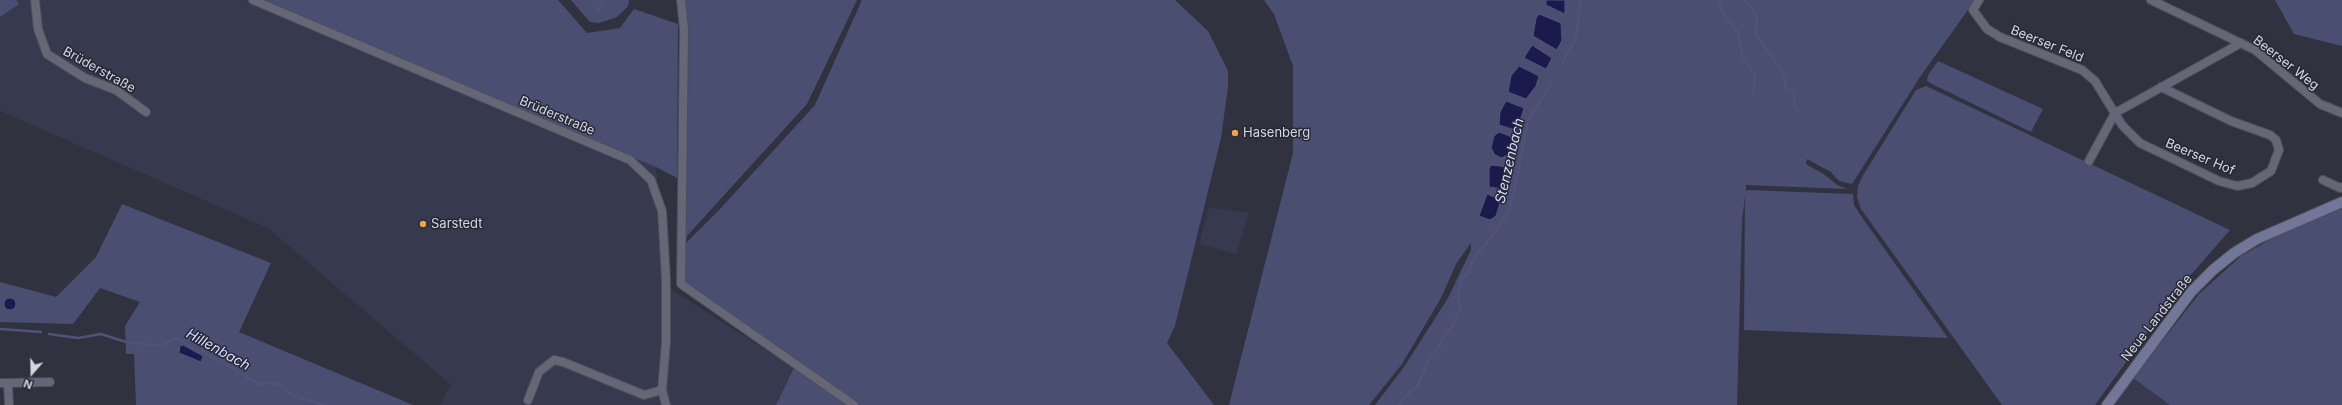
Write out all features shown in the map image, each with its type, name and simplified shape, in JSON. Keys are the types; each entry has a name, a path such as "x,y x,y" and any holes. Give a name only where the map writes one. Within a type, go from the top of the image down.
{"main road":[{"name":"Neue Landstraße","path":"2107,405 2191,292 2213,270 2234,253 2257,239 2342,202"}],"street":[{"name":"Brüderstraße","path":"35,0 38,29 47,54 85,78 116,90 146,112"},
{"name":"Brüderstraße","path":"254,0 630,160 651,180 662,211 666,279 666,342 662,390 666,405"},
{"name":"Beerser Feld","path":"1979,0 1973,10 1987,29 2000,37 2082,70 2095,81 2115,113"},
{"name":"Beerser Weg","path":"2151,0 2256,50 2320,104 2342,113"},
{"path":"682,4 681,284 854,405"},
{"path":"2088,160 2115,113 2241,43"},
{"name":"Beerser Hof","path":"2115,113 2122,125 2140,143 2219,181 2237,186 2252,183 2271,171 2279,150 2276,140 2270,135 2230,122 2161,87"},
{"path":"2323,180 2342,187"},
{"path":"528,400 539,372 554,360 564,362 644,395 662,390"},
{"path":"9,405 4,383 50,382"}],"shaded area":[{"path":"0,0 16,0 19,4 0,17"},
{"path":"2,0 245,0 656,167 666,286 794,368 776,405 440,405 451,385 268,228 0,111 0,9"},
{"path":"251,0 558,0 587,33 620,28 634,9 678,24 677,178 656,167"},
{"path":"571,0 629,0 628,6 617,17 599,23 590,22"},
{"path":"685,0 857,0 807,104 686,237"},
{"path":"862,0 1175,0 1208,31 1228,71 1228,87 1221,138 1175,326 1167,343 1214,405 776,405 794,368 829,390 681,284 682,247 720,209 815,105"},
{"path":"1264,0 1546,0 1546,5 1565,14 1565,0 1975,0 1920,77 1852,184 1839,181 1831,172 1807,159 1806,164 1825,175 1837,185 1848,189 1746,185 1746,190 1853,194 1854,205 1861,216 1948,338 1744,330 1745,196 1742,221 1737,405 1375,405 1404,367 1448,298 1471,250 1471,243 1456,264 1441,298 1402,364 1369,405 1229,405 1293,153 1293,66 1274,14"},
{"path":"1546,0 1565,0 1565,14 1546,5"},
{"path":"2275,0 2342,0 2342,46 2294,34"},
{"path":"1539,14 1561,23 1562,40 1557,50 1533,36 1536,18"},
{"path":"1532,45 1552,58 1546,69 1524,58"},
{"path":"1938,61 2043,109 2031,132 1927,81 1928,75"},
{"path":"1519,66 1539,76 1536,86 1526,99 1508,92 1511,76"},
{"path":"1926,86 2230,230 2182,285 2095,405 2002,405 1861,209 1857,197 1858,186 1862,177 1916,90"},
{"path":"1506,101 1524,108 1518,127 1512,129 1499,125 1500,112"},
{"path":"1499,132 1512,137 1515,141 1510,153 1502,158 1495,155 1491,148 1494,136"},
{"path":"1492,165 1507,167 1506,187 1502,189 1489,187 1489,168"},
{"path":"1487,194 1497,198 1500,203 1496,216 1490,220 1479,216"},
{"path":"122,204 271,263 239,332 413,405 136,405 134,354 126,354 125,326 140,302 100,288 73,324 0,322 0,282 56,297 96,257"},
{"path":"1209,207 1249,213 1236,254 1199,244"},
{"path":"2342,208 2342,405 2170,405 2133,378 2199,294 2241,256 2287,230"},
{"path":"8,298 12,298 16,304 12,310 8,310 4,306 4,302"},
{"path":"183,345 203,356 201,362 179,353 180,346"},
{"path":"2133,378 2170,405 2114,405"}],"waterway":[{"path":"597,12 603,0"},
{"name":"Stenzenbach","path":"1562,63 1576,38 1581,0"},
{"path":"1719,0 1720,8 1739,34 1742,55 1755,75 1753,93"},
{"path":"1744,0 1757,16 1756,34 1783,73 1786,89 1795,92 1794,103 1799,112"},
{"name":"Stenzenbach","path":"1399,405 1405,396 1417,387 1431,355 1440,346 1443,337 1453,325 1460,308 1458,296 1462,278 1469,272 1475,256 1491,238 1508,212 1514,192 1528,120 1551,84"},
{"name":"Hillenbach","path":"0,329 41,332"},
{"name":"Hillenbach","path":"49,334 78,338 101,334 126,342 162,346 175,338 213,357 259,384 276,383 295,397 326,405"}],"place":[{"name":"Hasenberg","path":"1235,133"},
{"name":"Sarstedt","path":"423,224"}]}
